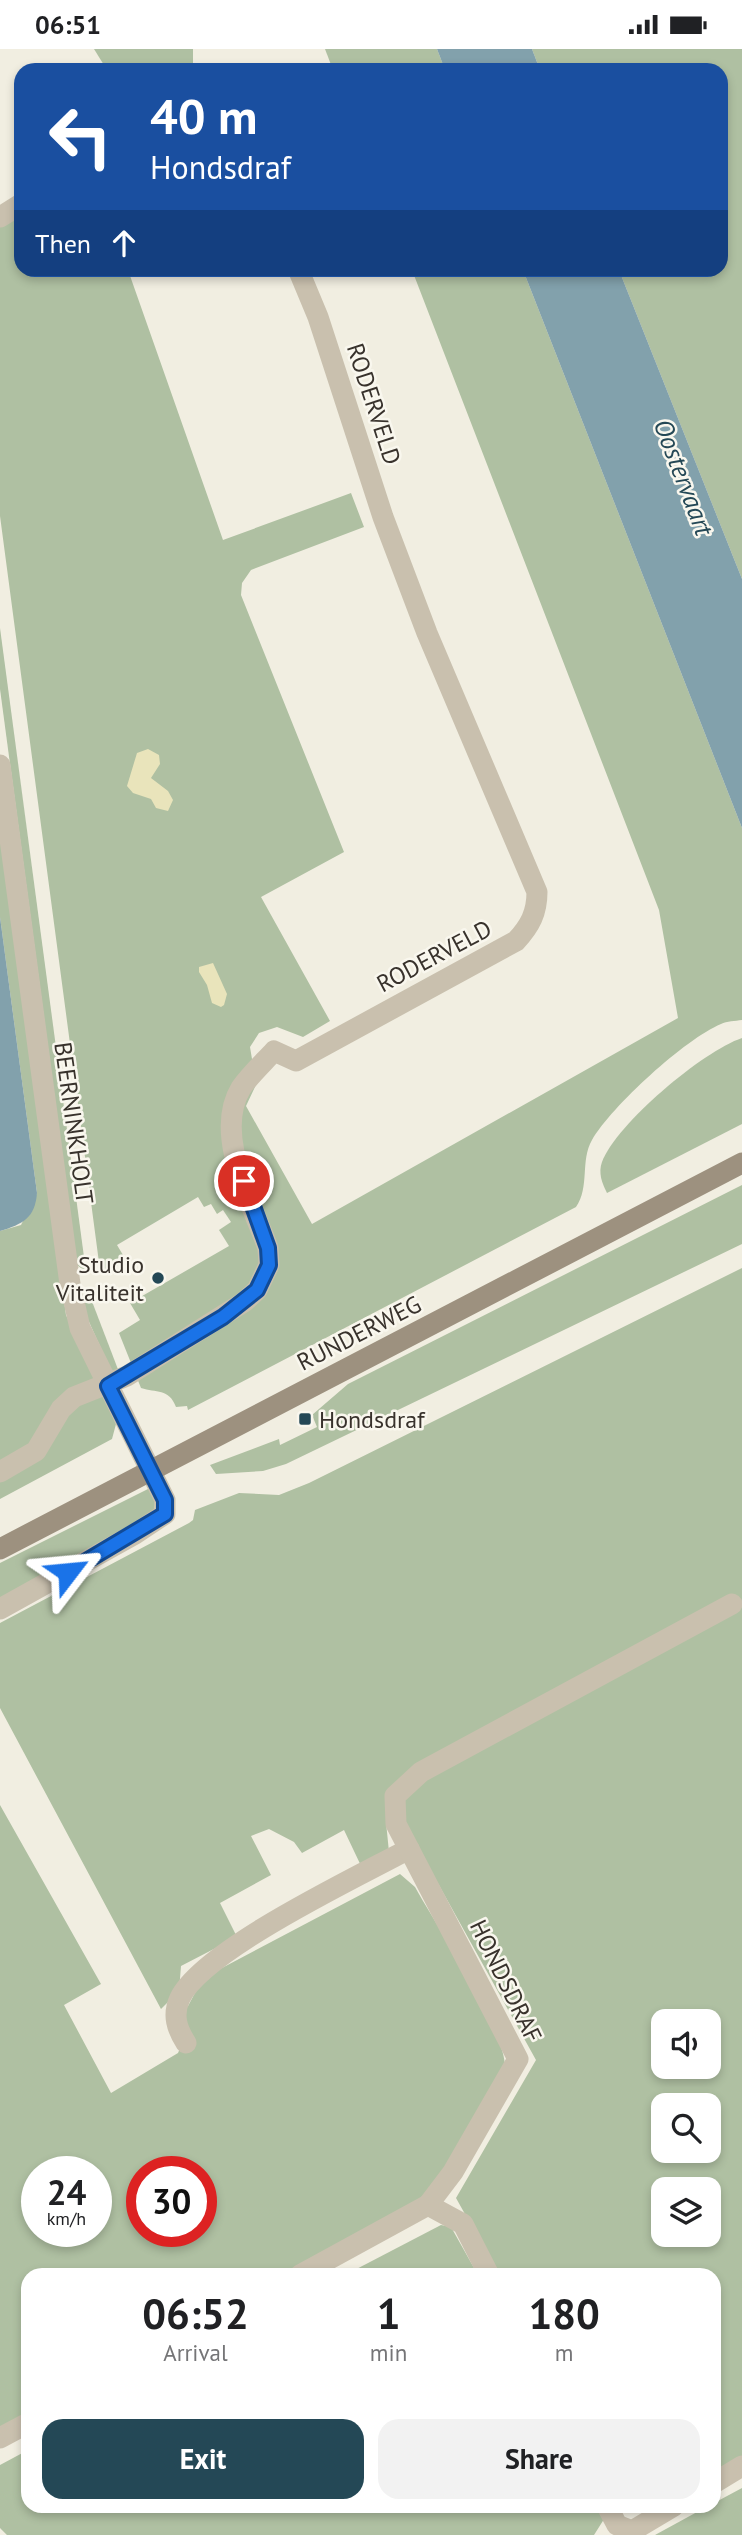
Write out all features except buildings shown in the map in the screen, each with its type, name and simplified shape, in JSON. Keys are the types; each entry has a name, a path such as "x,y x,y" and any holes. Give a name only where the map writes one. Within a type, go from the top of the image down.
{"street":[{"name":"RODERVELD","path":"108,1386 244,1302 257,1290 269,1265 268,1248 232,1143 232,1112 241,1088 255,1072 274,1051 296,1061 516,941 530,926 537,907 537,892 530,873 471,742 383,517 318,317 301,277"},
{"name":"BEERNINKHOLT","path":"0,765 69,1284 80,1328 152,1472"},
{"name":"RUNDERWEG","path":"0,1549 742,1163"},
{"path":"0,1472 36,1451 61,1409 74,1397 90,1389 108,1386"},
{"path":"0,1609 135,1534 165,1514 165,1500 152,1472"},
{"name":"HONDSDRAF","path":"313,2268 428,2205 453,2172 518,2059 396,1823 395,1796 421,1772 732,1604"},
{"path":"186,2043 176,2019 177,2007 182,1995 200,1972 228,1949 409,1849"},
{"path":"428,2205 463,2224 485,2268"},
{"path":"0,2438 21,2427"},
{"path":"721,2479 742,2466"},
{"path":"611,2513 617,2525 632,2531 662,2513"}],"green space":[{"path":"94,49 193,49 193,63 103,63"},
{"path":"325,49 437,49 442,63 330,63"},
{"path":"532,49 742,49 742,579 622,277 728,277 728,63 537,63"},
{"path":"14,218 14,277 130,277 223,540 351,493 364,527 251,570 242,583 241,595 344,852 261,897 330,1021 303,1037 277,1027 259,1033 250,1047 253,1065 230,1094 238,1143 237,1113 261,1074 246,1106 312,1224 678,1018 659,910 415,277 526,277 742,828 742,1020 721,1024 688,1044 650,1075 616,1110 588,1148 583,1191 576,1207 188,1410 187,1406 176,1407 170,1397 162,1392 141,1388 119,1333 140,1320 130,1303 229,1246 219,1230 231,1222 223,1210 217,1214 211,1204 204,1207 198,1197 117,1245 126,1260 112,1269 100,1270 0,516 0,227"},
{"path":"0,628 86,1272 77,1265 0,689"},
{"path":"0,830 66,1315 116,1424 112,1439 0,1499 0,1231 21,1225 37,1193 0,917"},
{"path":"742,1038 742,1124 607,1193 601,1178 602,1162 624,1128 684,1073"},
{"path":"742,1185 742,1244 286,1464 263,1471 216,1474 210,1465 279,1439 280,1445 317,1427 312,1415 348,1384"},
{"path":"742,1268 742,2459 721,2470 721,2268 495,2268 456,2198 536,2060 405,1824 386,1822 389,1852 363,1870 344,1830 302,1853 294,1842 269,1829 251,1836 271,1875 220,1903 237,1937 181,1966 179,1991 161,2009 0,1708 0,1623 189,1523 193,1520 195,1510 239,1493 279,1495 309,1483"},
{"path":"88,1291 119,1372 113,1375 85,1313 83,1295"},
{"path":"156,1485 154,1516 0,1600 0,1563"},
{"path":"0,1805 101,1984 64,2005 111,2093 178,2053 181,2046 168,2022 188,2006 203,1978 400,1874 415,1887 482,2003 502,2050 505,2067 432,2192 309,2268 21,2268 21,2428 0,2439"},
{"path":"441,2225 451,2227 474,2268 358,2268"},
{"path":"21,2454 21,2513 604,2513 606,2516 594,2535 7,2535 0,2528 0,2465"},
{"path":"742,2488 742,2535 655,2535 695,2513 721,2513 721,2499"}],"sand":[{"path":"148,749 159,755 160,764 151,778 168,791 173,800 168,811 156,808 151,799 133,793 127,786 137,753"},
{"path":"213,963 227,994 221,1007 212,1003 207,985 199,972 199,967"}],"water":[{"path":"437,49 532,49 537,63 442,63"},
{"name":"Oostervaart","path":"526,277 622,277 742,579 742,828"},
{"path":"0,917 37,1193 34,1209 26,1219 0,1231"}],"place":[{"name":"Studio Vitaliteit","path":"158,1278"},
{"name":"Hondsdraf","path":"305,1419"}],"route":[{"path":"68,1572 165,1514 165,1500 108,1386 223,1317 257,1290 269,1265 268,1248 244,1181"}]}
